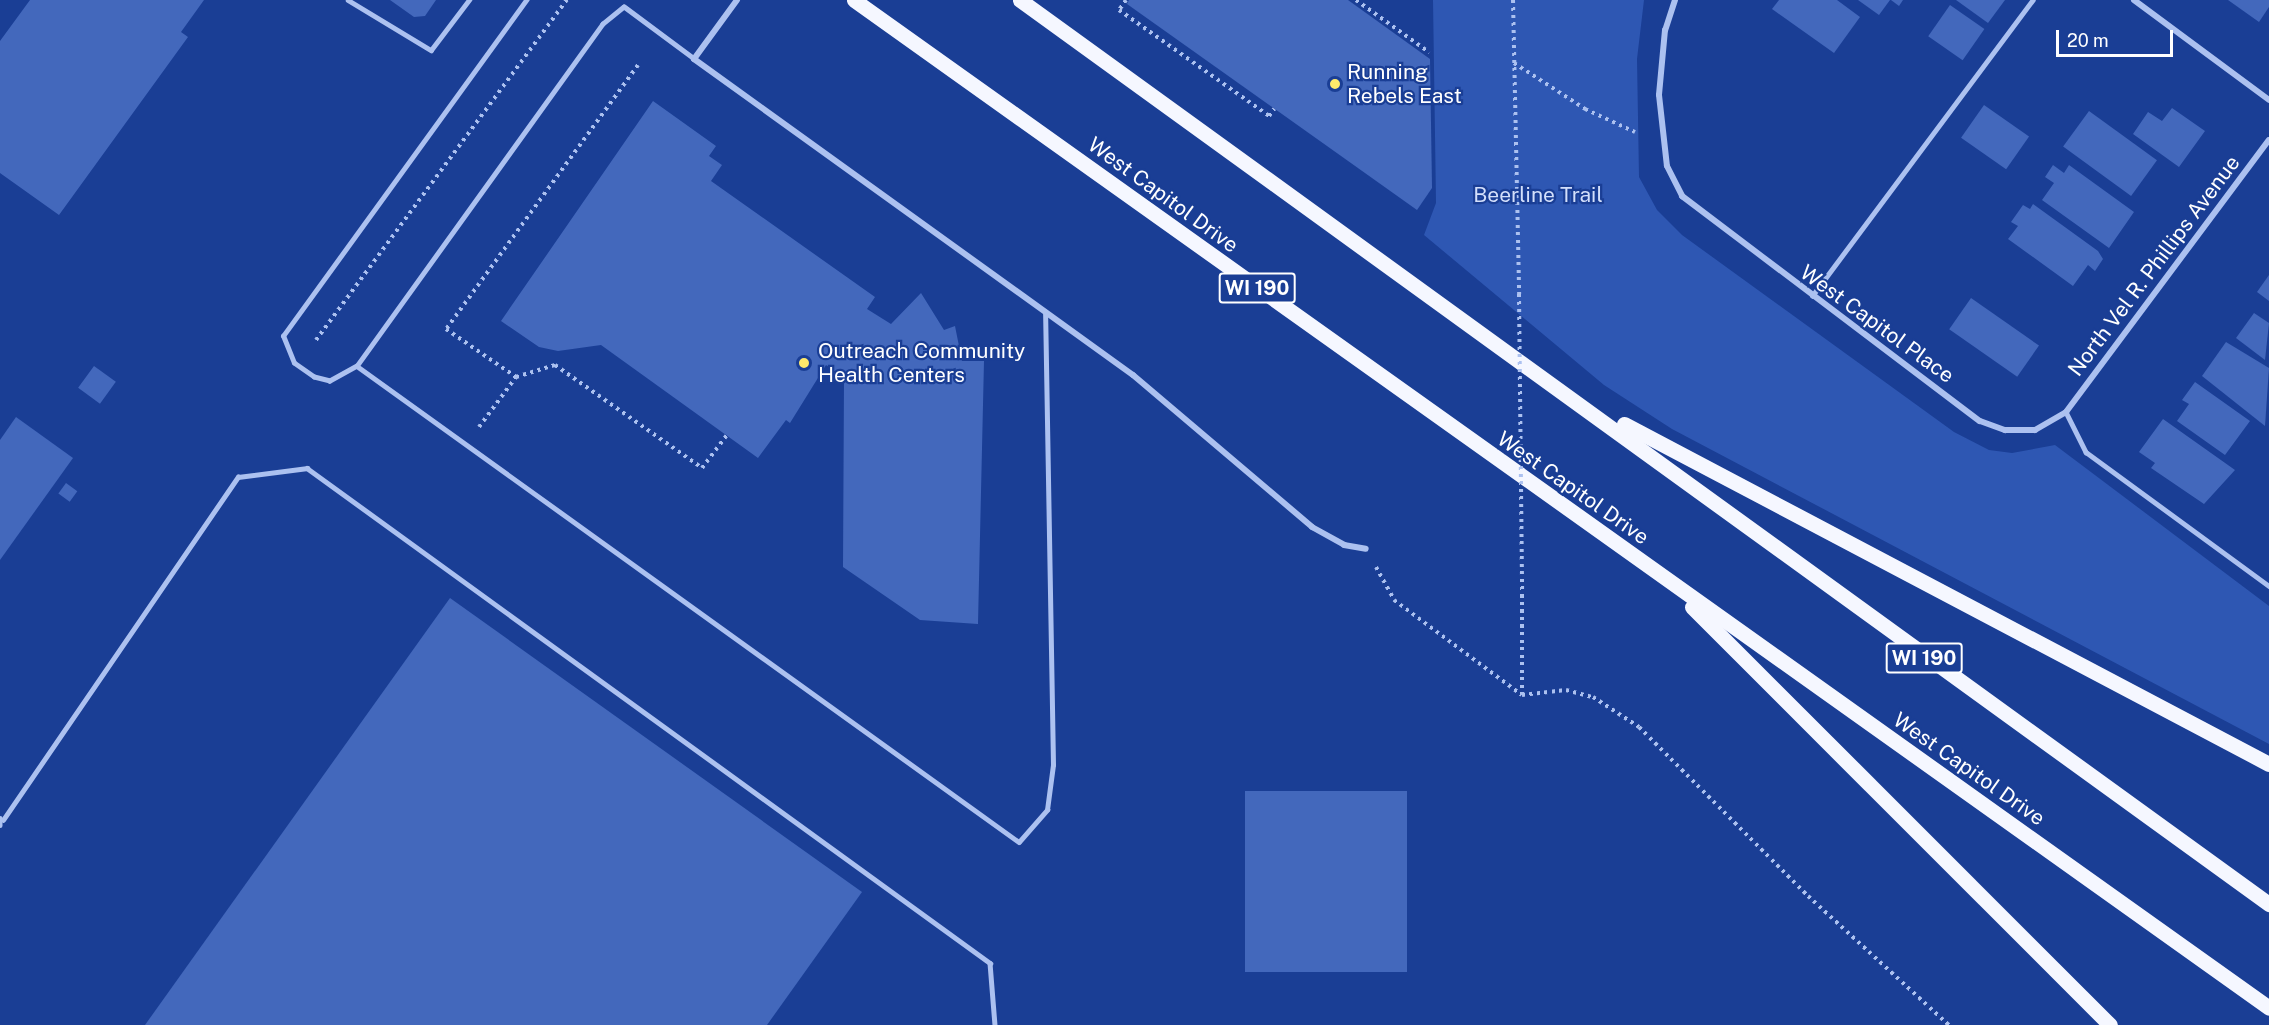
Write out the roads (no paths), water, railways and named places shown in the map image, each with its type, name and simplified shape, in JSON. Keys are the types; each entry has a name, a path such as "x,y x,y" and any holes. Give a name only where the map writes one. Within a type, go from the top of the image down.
{"main road":[{"name":"West Capitol Drive","path":"854,0 2269,1008"},
{"name":"WI 190","path":"1020,0 1584,404 1820,583 2269,904"},
{"path":"1584,404 2269,764"},
{"path":"1660,576 2110,1025"}],"street":[{"path":"736,0 694,59 1141,382 1312,527 1344,545 1366,549"},
{"name":"West Capitol Place","path":"1675,0 1665,30 1659,95 1667,166 1682,196 1980,421 2029,432 2066,412"},
{"path":"2134,0 2269,100"},
{"name":"North Vel R. Phillips Avenue","path":"2066,412 2269,140"}],"lane":[{"path":"348,0 431,50 469,0"},
{"path":"526,0 283,336 294,363 314,377 330,381 357,366 603,24 624,7 694,59"},
{"path":"1812,296 2033,0"},
{"path":"357,366 1018,842 1047,810 1053,765 1046,312"},
{"path":"2066,412 2086,452 2269,586"},
{"path":"1,821 238,477 307,468 990,963 995,1025"}],"place":[{"name":"Running Rebels East","path":"1335,84"},
{"name":"Outreach Community Health Centers","path":"804,363"}],"park label":[{"name":"Beerline Trail","path":"1538,195"}]}
